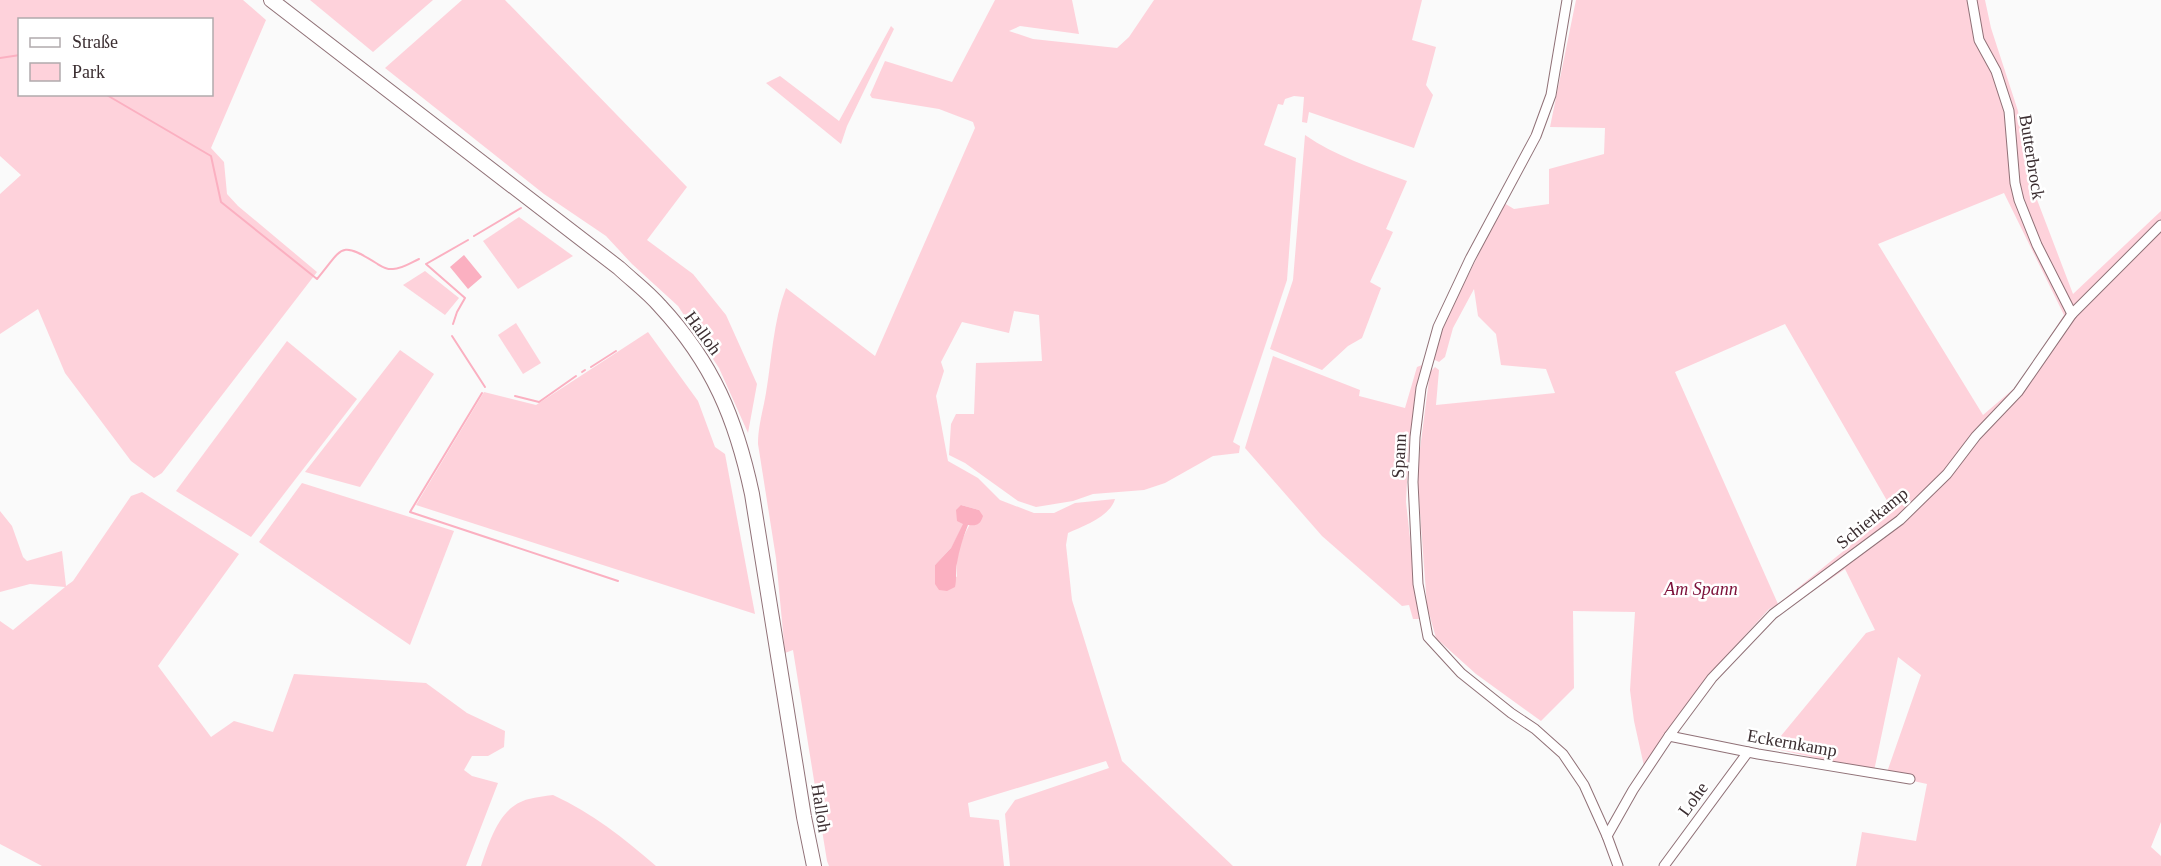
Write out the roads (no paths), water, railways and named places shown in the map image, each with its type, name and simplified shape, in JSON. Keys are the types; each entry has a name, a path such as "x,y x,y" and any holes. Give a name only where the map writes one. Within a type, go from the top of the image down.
{"main road":[{"name":"Halloh","path":"271,0 619,268 659,304 679,328 713,378 741,444 752,494 804,817 814,866"}],"street":[{"name":"Spann","path":"1567,0 1551,95 1536,136 1470,259 1438,327 1421,388 1415,437 1413,482 1418,584 1428,637 1461,673 1510,713 1535,729 1563,754 1584,785 1618,866"},
{"name":"Butterbrock","path":"1972,0 1980,40 1996,71 2009,111 2015,183 2019,200 2037,245 2072,314"},
{"name":"Schierkamp","path":"1607,836 1633,790 1712,678 1773,614 1900,520 1947,474 1976,436 2018,392 2072,314 2161,225"},
{"name":"Eckernkamp","path":"1669,736 1748,752 1910,779"},
{"name":"Lohe","path":"1664,866 1748,752"}],"waterway":[{"path":"0,58 18,55"},
{"path":"108,96 211,156 221,202 317,279 342,251 355,251 388,269 400,268 419,259"},
{"path":"474,236 521,208"},
{"path":"453,324 465,298 426,264 468,240"},
{"path":"452,336 485,387"},
{"path":"591,367 616,351"},
{"path":"515,396 539,402 576,376"},
{"path":"482,393 410,512 618,581"}],"park label":[{"name":"Am Spann","path":"1701,589"}]}
